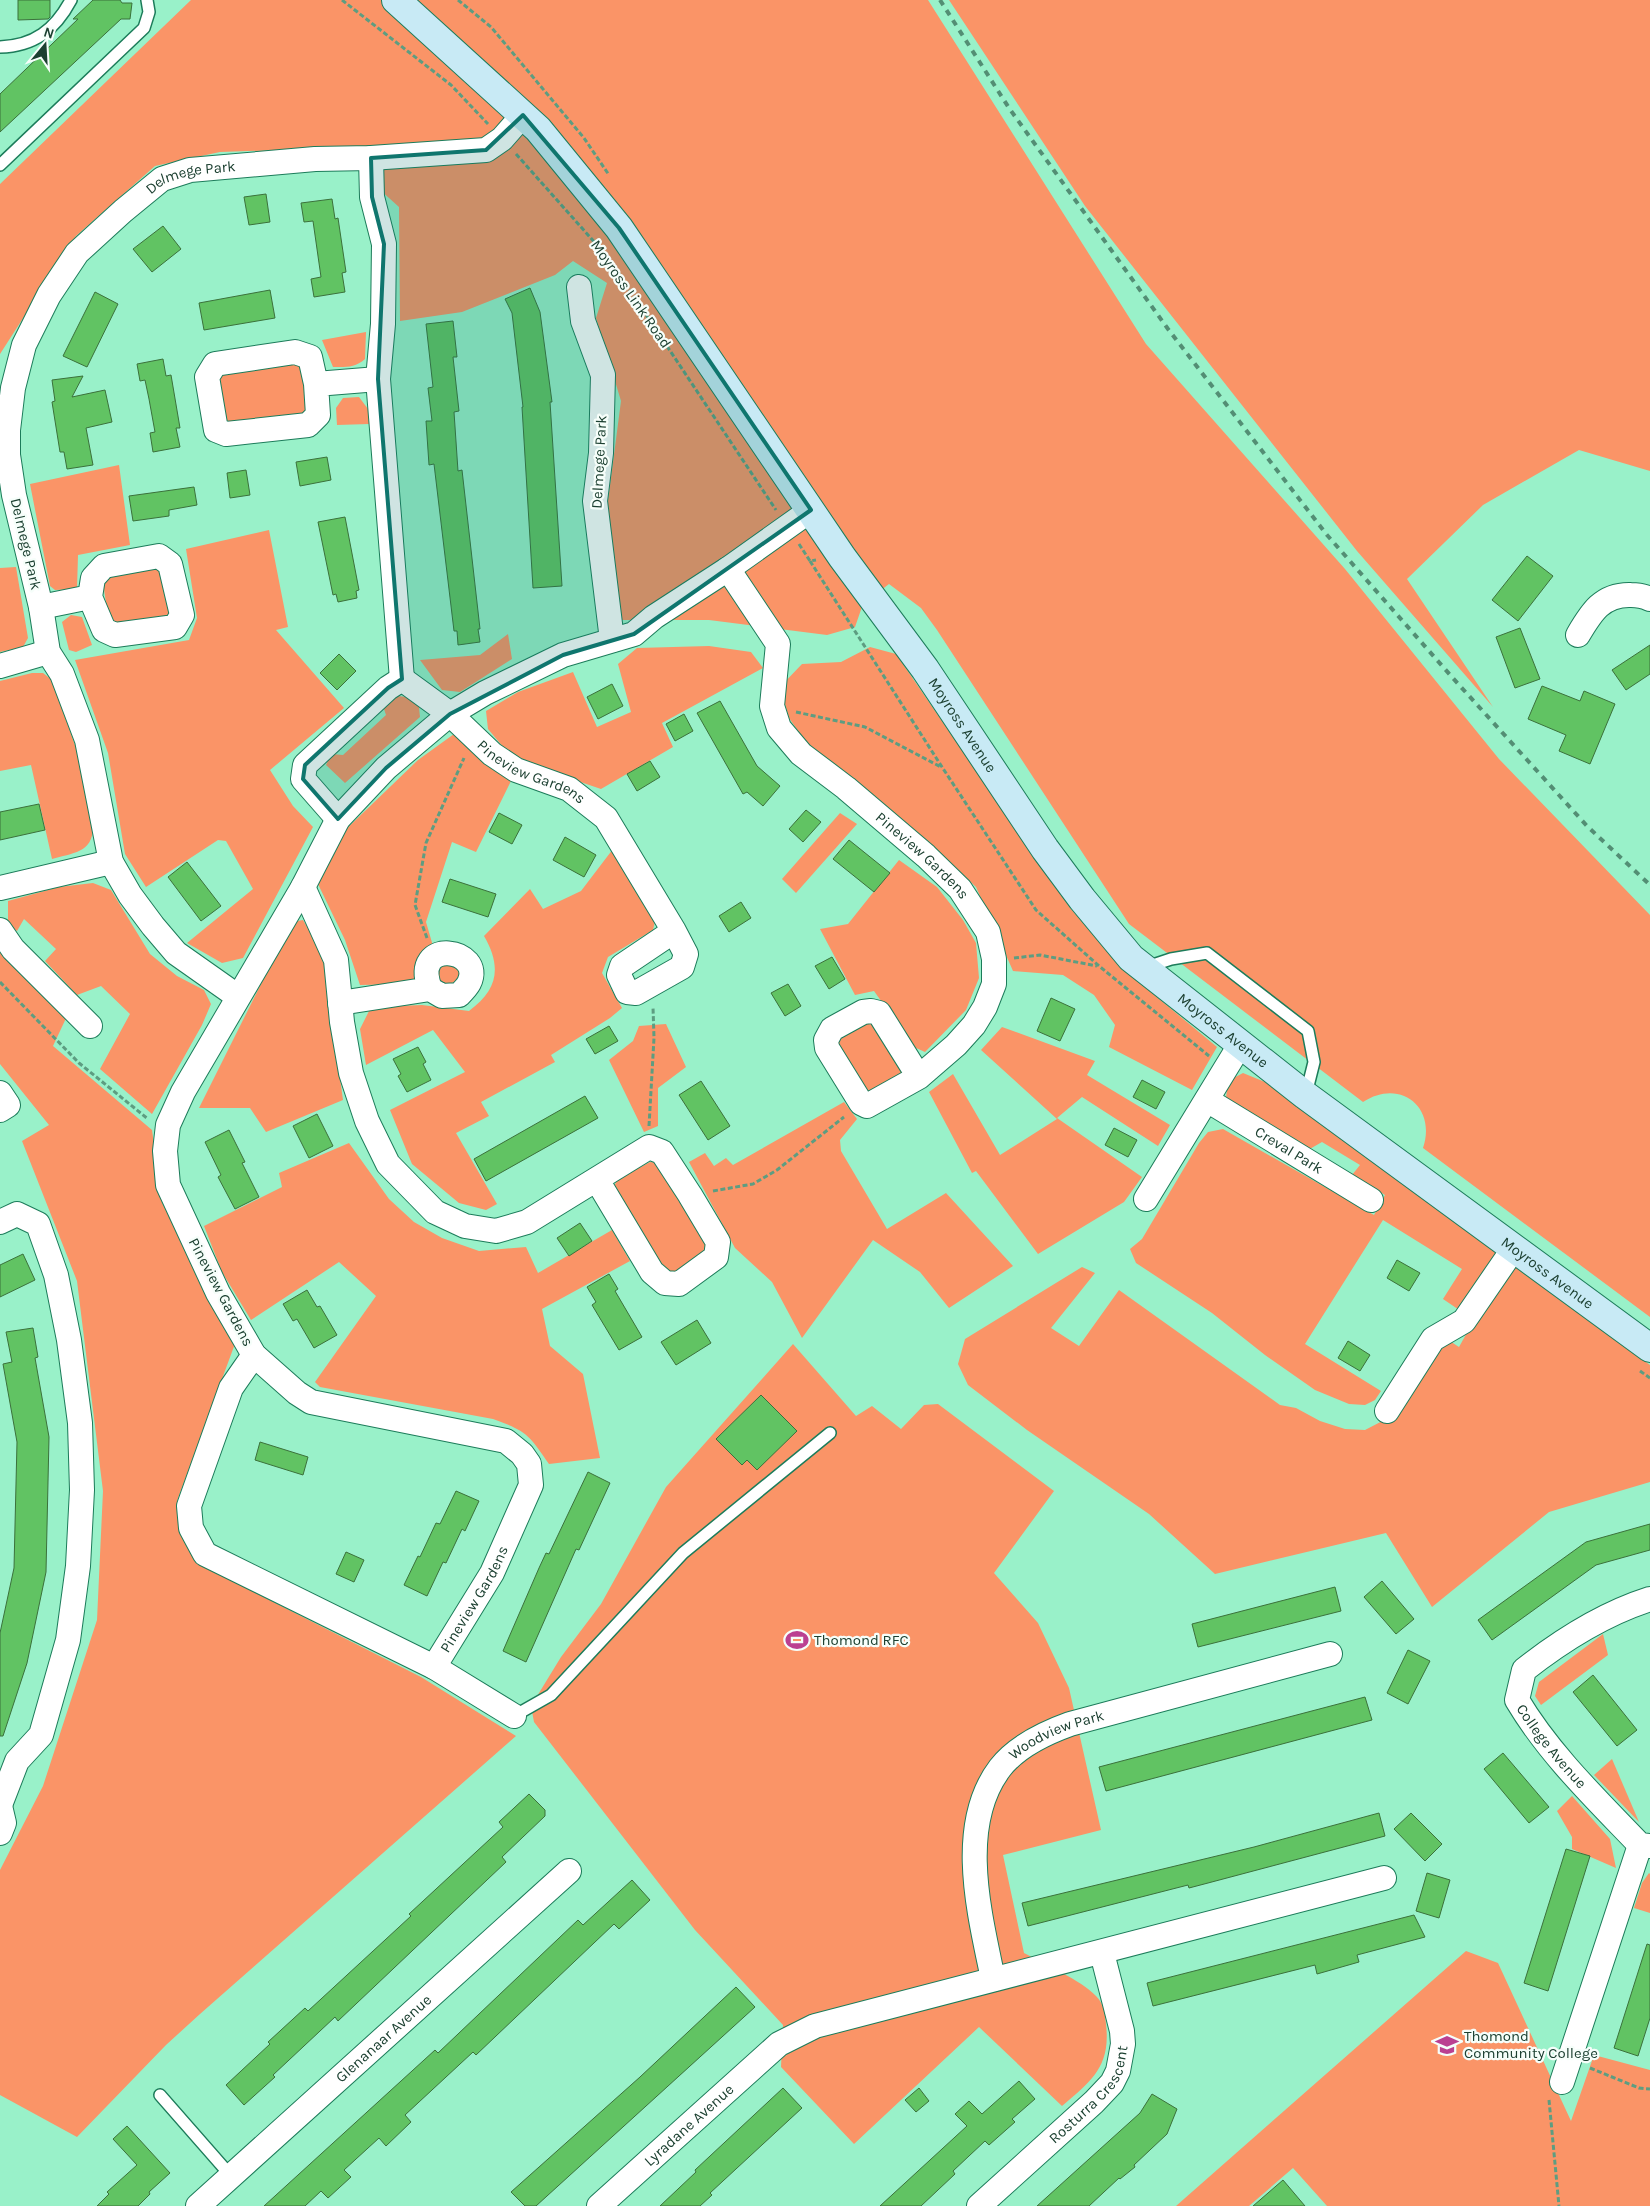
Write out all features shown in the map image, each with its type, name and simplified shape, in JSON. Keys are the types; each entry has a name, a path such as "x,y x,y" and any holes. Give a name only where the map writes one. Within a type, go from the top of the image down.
{"street":[{"name":"Moyross Link Road","path":"396,0 538,129 619,228 842,557 890,621"},
{"path":"502,139 523,115"},
{"name":"Delmege Park","path":"237,996 176,953 130,895 111,862 87,740 62,674 48,652 41,606 4,456 13,388 24,345 49,295 76,253 122,211 162,179 190,170 315,159 371,158 486,150 502,139"},
{"path":"371,158 372,197 384,244 383,324 378,379 402,679 450,714"},
{"name":"Delmege Park","path":"579,287 583,322 603,375 601,453 595,501 612,640"},
{"path":"295,352 310,357 316,384 318,415 308,425 226,434 216,430 207,377 215,364 295,352"},
{"path":"316,384 378,379"},
{"path":"728,569 811,510"},
{"name":"Pineview Gardens","path":"434,1668 492,1573 531,1485 528,1464 522,1454 506,1441 311,1402 298,1393 254,1355 218,1292 168,1185 165,1151 168,1125 182,1092 303,886 338,819 386,768 450,714 528,671 563,655 634,634 654,617 728,569 778,644 772,706 779,728 802,754 846,788 926,856 960,889 988,932 994,959 994,984 986,1007 974,1025 956,1045 919,1077 867,1106 861,1103"},
{"path":"1578,635 1592,611 1601,602 1614,596 1628,595 1644,596 1650,599"},
{"path":"41,606 90,597"},
{"name":"Moyross Avenue","path":"890,621 925,669 1045,849 1094,914 1131,958 1305,1096 1650,1348"},
{"path":"0,666 48,652"},
{"path":"338,819 303,778 305,765 388,688 402,679"},
{"name":"Pineview Gardens","path":"450,714 492,754 516,770 569,788 606,818 674,931 686,954 682,967 636,993 627,992 619,975 622,966 674,931"},
{"path":"0,888 111,862"},
{"path":"303,886 336,960 340,1003 351,1073 367,1121 388,1164 435,1212 465,1226 496,1231 527,1222 649,1146 662,1152 690,1195 718,1242 716,1257 679,1284 664,1284 652,1272 597,1180"},
{"path":"0,930 13,950 90,1026"},
{"path":"453,953 462,957 470,969 470,982 459,995 442,996 430,989 425,977 429,962 440,954 453,953"},
{"path":"340,1003 430,989"},
{"path":"861,1103 827,1048 826,1040 832,1029 863,1012 871,1010 879,1013 919,1077"},
{"path":"1146,1199 1240,1045"},
{"name":"Creval Park","path":"1207,1100 1372,1200"},
{"path":"0,1222 17,1214 38,1224 56,1275 69,1340 80,1423 82,1490 78,1566 68,1640 42,1735 17,1761 0,1806 4,1823 0,1833"},
{"path":"1387,1411 1433,1339 1464,1321 1514,1248"},
{"path":"254,1355 231,1388 189,1506 192,1528 206,1554 434,1668 514,1716"},
{"name":"College Avenue","path":"1645,1846 1585,1787 1530,1721 1517,1700 1524,1670 1557,1644 1622,1608 1650,1599"},
{"name":"Woodview Park","path":"993,1979 977,1897 974,1871 978,1817 992,1781 1012,1756 1046,1733 1070,1724 1330,1654"},
{"path":"1556,2087 1645,1846"},
{"name":"Glenanaar Avenue","path":"198,2206 569,1871"},
{"path":"993,1979 1384,1878"},
{"name":"Rosturra Crescent","path":"979,2206 1094,2102 1112,2082 1118,2071 1123,2044 1122,2030 1102,1952"},
{"name":"Lyradane Avenue","path":"599,2206 779,2044 815,2026 993,1979"}],"lane":[{"path":"0,48 18,46 44,34 65,11 70,0"},
{"path":"0,165 144,28 149,12 148,0"},
{"path":"1144,968 1171,959 1207,953 1308,1031 1314,1062 1305,1096"},
{"path":"514,1716 551,1695 683,1553 830,1433"},
{"path":"160,2095 231,2176"}],"path":[{"name":"Moyross Link Road","path":"342,0 450,85 541,179 609,260"},
{"name":"Moyross Link Road","path":"614,268 787,526 1036,910 1099,966 1225,1069"},
{"path":"810,561 842,557"},
{"path":"772,706 865,727 942,767"},
{"path":"440,954 426,935 415,905 426,844 475,738"},
{"path":"994,959 1040,955 1099,966"},
{"path":"0,982 79,1063 150,1121 168,1125"},
{"path":"649,1146 650,1088 654,1038 651,984"},
{"path":"690,1195 753,1184 777,1170 861,1103"},
{"path":"1556,2087 1549,2100 1559,2206"}],"highlighted area":[{"path":"523,115 619,228 811,510 634,634 563,655 450,714 386,768 338,819 303,779 305,765 388,688 402,679 378,379 384,244 372,197 371,158 486,150"}],"shaded area":[{"path":"191,0 928,0 1146,344 1345,569 1499,759 1650,915 1650,1317 1423,1148 1426,1133 1425,1120 1420,1109 1412,1100 1390,1093 1376,1095 1363,1102 1129,924 937,630 921,608 889,584 863,604 855,627 827,635 709,620 620,620 607,508 621,401 596,318 607,283 573,261 555,275 462,312 400,321 399,207 339,153 312,149 220,152 155,166 76,236 0,354 0,184"},
{"path":"949,0 1650,0 1650,471 1579,450 1483,505 1407,579 1493,707 1357,551 1085,206"},
{"path":"366,332 365,359 346,367 333,367 322,340"},
{"path":"295,363 303,369 312,406 303,413 233,426 225,418 217,382 222,373"},
{"path":"359,397 368,409 369,424 337,425 336,408 343,398"},
{"path":"119,465 130,545 78,555 77,589 55,590 50,586 30,484"},
{"path":"269,530 288,627 276,630 344,708 270,770 293,806 313,827 243,958 222,963 187,943 253,889 226,841 218,840 146,887 125,854 108,753 75,660 189,640 197,618 186,549"},
{"path":"154,566 162,572 172,612 167,620 118,628 109,622 103,583 112,573"},
{"path":"16,567 28,638 23,647 0,652 0,568"},
{"path":"71,615 82,617 92,645 76,652 69,650 62,622"},
{"path":"508,634 512,659 460,692 442,690 420,660 480,655"},
{"path":"709,646 751,652 763,668 662,723 673,747 601,789 557,774 509,754 488,729 486,711 518,692 573,672 597,727 631,712 618,664 637,648"},
{"path":"870,647 896,654 1071,909 1123,969 1217,1047 1192,1090 1109,1047 1115,1025 1094,995 1063,975 1013,971 976,887 934,847 805,741 789,718 780,687 802,664 841,662"},
{"path":"32,673 43,673 52,680 76,748 93,827 92,836 85,847 74,853 52,859 31,765 0,771 0,681"},
{"path":"397,696 418,698 420,717 345,783 326,765 331,754 343,755 386,715 383,706"},
{"path":"454,734 485,763 511,781 476,852 452,842 426,922 433,946 419,965 412,984 360,985 345,940 317,882 339,836 418,760"},
{"path":"840,813 857,824 796,893 782,879"},
{"path":"613,849 656,917 653,930 608,957 602,973 622,1008 610,1018 551,1055 555,1062 481,1102 489,1116 456,1133 497,1204 486,1210 459,1203 412,1164 390,1110 465,1072 433,1030 366,1065 360,1029 371,1007 422,1005 469,1011 486,995 494,977 493,958 484,936 530,889 543,909 581,891"},
{"path":"899,860 937,887 963,920 976,943 979,978 966,1010 925,1052 914,1047 874,991 855,995 820,929 848,924"},
{"path":"93,883 111,890 150,954 177,976 204,990 211,1004 202,1025 152,1114 100,1069 130,1014 101,986 77,995 45,961 56,949 24,919 17,931 8,925 8,901 59,887"},
{"path":"303,920 323,954 343,1100 266,1132 250,1108 199,1108 292,922"},
{"path":"0,946 68,1014 53,1046 152,1130 162,1203 236,1341 177,1501 190,1543 204,1567 421,1677 516,1736 166,2045 77,2137 0,2095 0,1870 43,1786 97,1620 103,1491 77,1281 22,1141 49,1125 0,1064"},
{"path":"438,963 460,965 459,979 450,984 445,984 437,978"},
{"path":"867,1021 875,1026 903,1070 899,1077 865,1093 836,1046 840,1034"},
{"path":"666,1024 686,1067 658,1088 658,1126 644,1132 609,1060 633,1041 639,1026"},
{"path":"1002,1027 1095,1061 1087,1075 1170,1125 1158,1146 1082,1097 1057,1118 1142,1177 1124,1202 1038,1254 976,1171 972,1173 929,1092 953,1074 1000,1155 1057,1119 981,1050"},
{"path":"1243,1073 1265,1082 1529,1274 1650,1365 1650,1482 1549,1512 1432,1607 1386,1533 1215,1574 1149,1514 1027,1430 968,1385 958,1364 965,1339 1082,1267 1095,1273 1051,1328 1079,1346 1119,1290 1280,1405 1296,1408 1320,1421 1345,1429 1365,1430 1394,1415 1445,1338 1459,1347 1474,1320 1443,1299 1462,1269 1383,1220 1305,1344 1381,1391 1375,1400 1365,1405 1349,1404 1315,1390 1265,1355 1212,1313 1136,1263 1130,1249 1142,1239 1199,1143 1208,1132 1223,1129 1374,1215 1385,1195 1352,1175 1360,1165 1322,1142 1308,1150 1226,1098 1228,1081"},
{"path":"844,1102 857,1119 840,1140 841,1151 887,1229 946,1193 1013,1266 949,1308 920,1272 873,1240 802,1338 772,1282 735,1248 689,1162 705,1153 714,1166 726,1158 733,1165"},
{"path":"349,1143 389,1199 414,1222 442,1238 479,1251 526,1247 538,1273 612,1230 630,1261 542,1309 550,1346 583,1374 600,1458 549,1464 537,1446 526,1435 513,1427 493,1419 320,1387 315,1382 376,1296 339,1262 251,1320 222,1272 204,1226 282,1187 279,1173"},
{"path":"650,1162 660,1163 710,1244 707,1253 677,1272 661,1270 613,1188 618,1179"},
{"path":"793,1344 856,1416 872,1406 901,1429 924,1405 938,1404 1054,1491 994,1573 1038,1623 1069,1688 1101,1830 1003,1855 1024,1953 1072,1978 1089,1990 1099,1999 1105,2013 1107,2039 1102,2062 1097,2072 1082,2089 1062,2106 979,2027 854,2144 781,2067 783,2025 695,1930 534,1722 531,1706 561,1657 601,1604 666,1487"},
{"path":"1603,1634 1608,1655 1541,1705 1535,1696 1539,1682"},
{"path":"1612,1759 1639,1822 1594,1775"},
{"path":"1572,1796 1610,1839 1616,1868 1572,1849 1572,1837 1557,1811"},
{"path":"1649,1873 1650,1913 1634,1908 1642,1883"},
{"name":"Thomond Community College","path":"1466,1951 1498,1963 1571,2121 1594,2055 1650,2070 1650,2206 1327,2206 1293,2168 1249,2206 1176,2206"}],"building":[{"path":"18,0 50,0 50,17 48,19 18,20"},
{"path":"93,0 120,0 122,3 132,3 130,19 121,19 0,132 0,94 78,19 73,19"},
{"path":"266,194 270,222 249,225 244,197"},
{"path":"332,199 335,219 338,218 346,272 342,273 345,292 314,297 311,279 321,277 313,221 304,222 301,203"},
{"path":"163,226 181,249 152,272 133,249"},
{"path":"530,288 540,312 552,402 550,402 562,586 533,588 523,407 512,313 505,299"},
{"path":"270,290 275,318 204,330 199,303"},
{"path":"95,292 118,304 87,367 63,356"},
{"path":"453,321 457,357 453,357 459,411 454,412 458,471 462,470 480,629 478,629 480,642 458,645 457,631 454,631 434,464 429,465 426,421 432,421 428,388 433,387 426,324"},
{"path":"163,359 166,376 171,375 180,428 176,428 180,447 153,452 150,433 155,432 149,399 145,380 140,381 137,364"},
{"path":"83,376 72,397 105,390 112,422 86,428 93,465 67,469 64,452 60,452 52,402 55,401 52,380"},
{"path":"327,457 331,480 300,486 296,462"},
{"path":"246,470 250,495 230,498 227,473"},
{"path":"194,487 197,505 169,510 169,516 133,521 129,496"},
{"path":"345,517 359,590 356,591 357,598 338,602 336,594 333,595 318,522"},
{"path":"1527,556 1553,576 1518,621 1492,600"},
{"path":"1520,628 1540,679 1515,688 1496,637"},
{"path":"1650,645 1650,674 1626,690 1612,670"},
{"path":"339,654 356,671 337,690 320,673"},
{"path":"612,684 623,706 598,719 587,697"},
{"path":"1542,686 1580,701 1584,691 1615,704 1590,764 1559,751 1566,735 1528,719"},
{"path":"720,701 757,766 780,786 763,806 747,792 743,794 697,713"},
{"path":"684,714 693,731 675,741 666,724"},
{"path":"650,761 660,777 637,791 627,774"},
{"path":"39,804 45,830 0,840 0,812"},
{"path":"806,810 821,822 803,842 789,829"},
{"path":"499,813 522,825 512,844 489,832"},
{"path":"565,837 596,855 584,877 553,860"},
{"path":"849,840 890,873 874,892 833,859"},
{"path":"187,862 221,906 201,921 168,877"},
{"path":"450,879 496,894 488,917 442,902"},
{"path":"741,902 751,918 729,932 719,916"},
{"path":"832,957 845,979 829,989 815,966"},
{"path":"788,984 801,1006 785,1016 771,993"},
{"path":"1051,998 1075,1009 1060,1041 1037,1031"},
{"path":"609,1026 618,1041 595,1054 586,1039"},
{"path":"418,1047 426,1062 423,1064 431,1080 407,1092 398,1076 401,1074 393,1059"},
{"path":"1142,1080 1165,1092 1156,1109 1133,1097"},
{"path":"701,1081 730,1126 708,1140 679,1095"},
{"path":"585,1096 598,1118 486,1181 474,1159"},
{"path":"317,1114 333,1146 309,1158 293,1126"},
{"path":"1114,1128 1137,1140 1128,1157 1105,1145"},
{"path":"229,1130 245,1162 242,1163 259,1197 235,1209 218,1177 221,1175 205,1142"},
{"path":"580,1223 592,1241 569,1256 557,1238"},
{"path":"23,1254 35,1280 0,1297 0,1265"},
{"path":"1397,1260 1420,1273 1409,1291 1387,1278"},
{"path":"609,1274 618,1289 615,1291 642,1337 619,1350 592,1305 596,1302 587,1287"},
{"path":"307,1290 317,1307 320,1306 337,1335 314,1348 297,1319 293,1321 283,1304"},
{"path":"697,1320 711,1343 676,1365 661,1342"},
{"path":"33,1328 38,1357 35,1358 49,1437 46,1572 27,1663 3,1736 0,1736 0,1633 14,1568 17,1442 3,1364 12,1362 6,1332"},
{"path":"1348,1341 1370,1355 1360,1371 1338,1358"},
{"path":"761,1395 797,1431 757,1470 747,1460 742,1465 716,1439"},
{"path":"260,1442 308,1457 303,1475 255,1460"},
{"path":"588,1472 610,1483 579,1550 576,1549 526,1662 503,1651 546,1553 549,1554"},
{"path":"456,1491 479,1501 465,1531 462,1529 446,1563 443,1562 427,1596 404,1585 436,1523 440,1524"},
{"path":"1650,1524 1650,1550 1596,1565 1492,1640 1478,1620 1586,1542"},
{"path":"346,1552 364,1560 354,1582 336,1574"},
{"path":"1382,1581 1414,1619 1396,1634 1364,1597"},
{"path":"1335,1587 1341,1611 1198,1647 1192,1624"},
{"path":"1408,1650 1430,1661 1408,1704 1387,1693"},
{"path":"1593,1675 1637,1730 1617,1746 1573,1692"},
{"path":"1365,1697 1372,1720 1106,1791 1099,1767"},
{"path":"1503,1753 1549,1807 1529,1823 1484,1769"},
{"path":"529,1794 545,1810 545,1816 502,1857 506,1862 338,2021 335,2017 244,2105 226,2085 305,2008 308,2011 411,1916 409,1914 503,1827 499,1822"},
{"path":"1379,1813 1385,1836 1189,1888 1188,1885 1028,1926 1022,1903 1254,1847"},
{"path":"1411,1813 1442,1844 1425,1861 1394,1829"},
{"path":"1566,1849 1590,1856 1548,1991 1524,1983"},
{"path":"1427,1873 1450,1880 1439,1918 1416,1911"},
{"path":"632,1880 650,1900 619,1929 614,1924 476,2055 473,2052 405,2115 411,2122 386,2146 379,2138 344,2170 351,2177 328,2198 321,2191 305,2206 264,2206 435,2050 438,2053 578,1920 583,1925"},
{"path":"1414,1915 1425,1937 1357,1955 1359,1962 1317,1974 1315,1965 1153,2006 1147,1983"},
{"path":"1647,1944 1650,1945 1650,2018 1638,2056 1614,2048"},
{"path":"736,1987 755,2007 536,2206 525,2206 511,2192 640,2077"},
{"path":"1019,2081 1035,2099 1012,2119 1015,2122 989,2145 985,2141 953,2171 955,2174 921,2206 880,2206 967,2126 955,2114 969,2101 982,2114"},
{"path":"783,2088 802,2108 710,2193 712,2195 700,2206 660,2206 696,2172 695,2170"},
{"path":"919,2088 929,2101 916,2112 905,2100"},
{"path":"1152,2094 1177,2109 1167,2134 1134,2165 1135,2167 1119,2178 1089,2206 1037,2206 1140,2113"},
{"path":"127,2126 170,2173 149,2192 150,2194 138,2206 97,2206 109,2194 107,2192 137,2165 113,2139"},
{"path":"1283,2180 1305,2206 1253,2206"}],"railway":[{"path":"940,0 1009,108 1168,329 1327,535 1587,826 1650,885"}],"place":[{"name":"Thomond RFC","path":"797,1640"},
{"name":"Thomond Community College","path":"1447,2045"}]}
